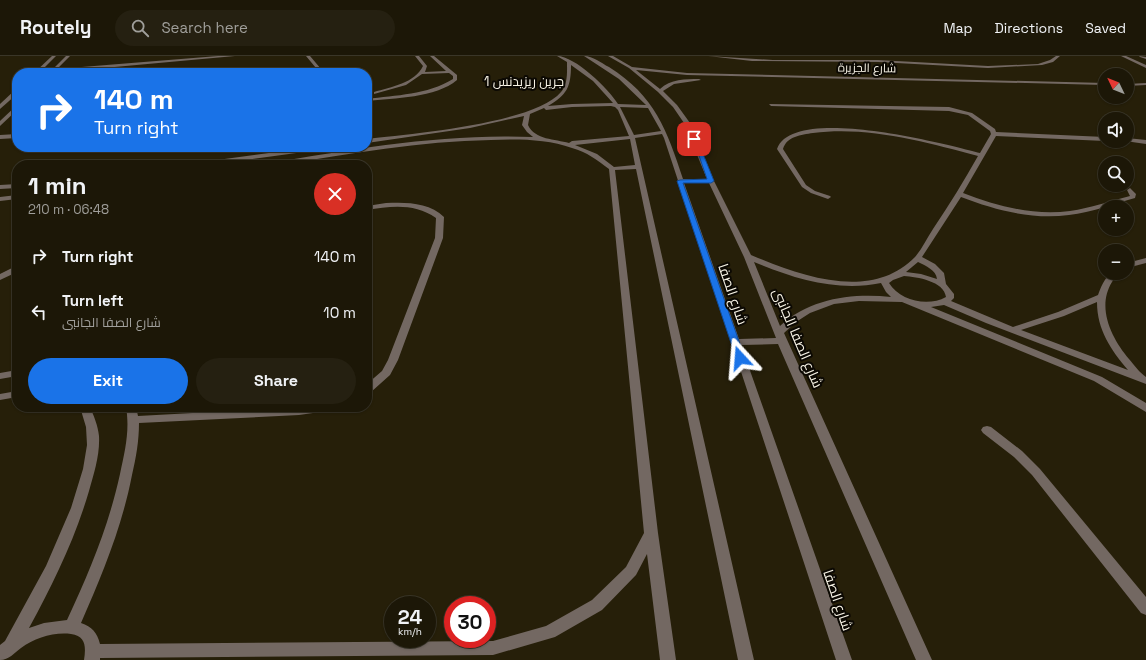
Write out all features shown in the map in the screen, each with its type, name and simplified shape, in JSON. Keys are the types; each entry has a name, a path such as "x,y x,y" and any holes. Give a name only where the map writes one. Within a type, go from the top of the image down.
{"street":[{"path":"45,56 52,57"},
{"path":"56,68 68,56"},
{"path":"97,68 233,56"},
{"path":"308,56 319,68"},
{"path":"372,94 388,90 408,82 421,73 424,66 417,56"},
{"path":"372,99 437,90 449,85 455,80 455,76 432,56"},
{"path":"559,56 586,72 618,105 627,122 632,137 746,660"},
{"name":"شارع الصفا","path":"586,56 625,81 650,107 664,132 844,660"},
{"name":"شارع الصفا الجانبى","path":"610,56 630,67 660,91 675,106 687,123 711,181 748,257 780,337 924,660"},
{"path":"710,56 1009,67 1038,65 1050,62 1058,56"},
{"path":"733,56 739,58"},
{"path":"41,68 52,57"},
{"path":"1125,57 1144,57"},
{"path":"1125,57 1146,67"},
{"path":"799,60 890,59 1000,65 1026,63 1044,58"},
{"path":"372,140 481,124 528,113 541,108 558,98 567,87 569,62"},
{"path":"150,68 153,63"},
{"name":"شارع الجزيرة","path":"630,67 672,73 1098,84"},
{"path":"421,73 450,72"},
{"path":"672,73 666,75 667,79 678,82"},
{"name":"شارع الجزيرة","path":"660,91 663,87 678,82 711,80 1098,90"},
{"path":"926,80 934,86"},
{"path":"1134,85 1146,84"},
{"path":"388,90 401,95"},
{"path":"1,105 12,95"},
{"path":"541,108 578,104 650,107"},
{"path":"771,105 949,109 970,114 988,127 994,134 1098,139"},
{"path":"0,124 12,112"},
{"path":"528,113 524,119 525,126 539,139"},
{"path":"828,197 813,192 804,186 780,149 784,141 796,135 814,131 860,131 920,140 981,155"},
{"path":"372,150 453,139 511,137 558,142 597,142 664,132"},
{"path":"994,134 959,194 918,258 891,277 885,283 887,289 893,295 906,301 1098,379 1146,408"},
{"path":"0,137 12,136"},
{"path":"0,142 12,141"},
{"path":"1134,141 1146,142"},
{"path":"558,142 590,153 605,161 612,168 651,533 668,660"},
{"path":"232,160 290,152"},
{"path":"304,160 360,152"},
{"path":"612,168 639,167"},
{"path":"680,181 711,181"},
{"path":"0,187 12,186"},
{"path":"959,194 983,204 1013,211 1044,214 1070,213 1133,197 1132,192"},
{"path":"0,198 12,197"},
{"path":"372,207 402,204 419,206 432,210 440,217 441,225 439,238 393,360 386,373 372,386"},
{"path":"748,257 773,268 802,277 838,283 873,283 905,274 918,275 942,284 950,294 950,298 946,302"},
{"path":"918,258 932,266 941,275 942,284"},
{"path":"1134,264 1146,260"},
{"path":"0,277 12,271"},
{"path":"1108,280 1102,297 1100,310 1103,324 1111,341 1124,359 1144,380"},
{"path":"838,283 846,299"},
{"path":"1012,330 1061,314 1102,297"},
{"path":"735,342 780,337 801,315 818,307 846,299 875,298 930,305 946,302 1012,330 1144,380"},
{"path":"0,376 12,374"},
{"path":"0,397 12,395"},
{"path":"6,650 42,589 65,541 81,499 91,463 93,438 90,418 87,412"},
{"path":"72,628 97,574 114,528 131,451 134,420 132,412"},
{"path":"134,420 281,412"},
{"path":"987,430 1018,454 1036,472 1146,608"},
{"path":"6,650 34,633 57,627 72,628 86,632 93,640 93,656 493,648 550,632 597,605 632,571 651,533"}],"district":[{"name":"جرين ريزيدنس 1","path":"524,81"}],"route":[{"path":"694,139 711,181 680,181 740,358"}]}
